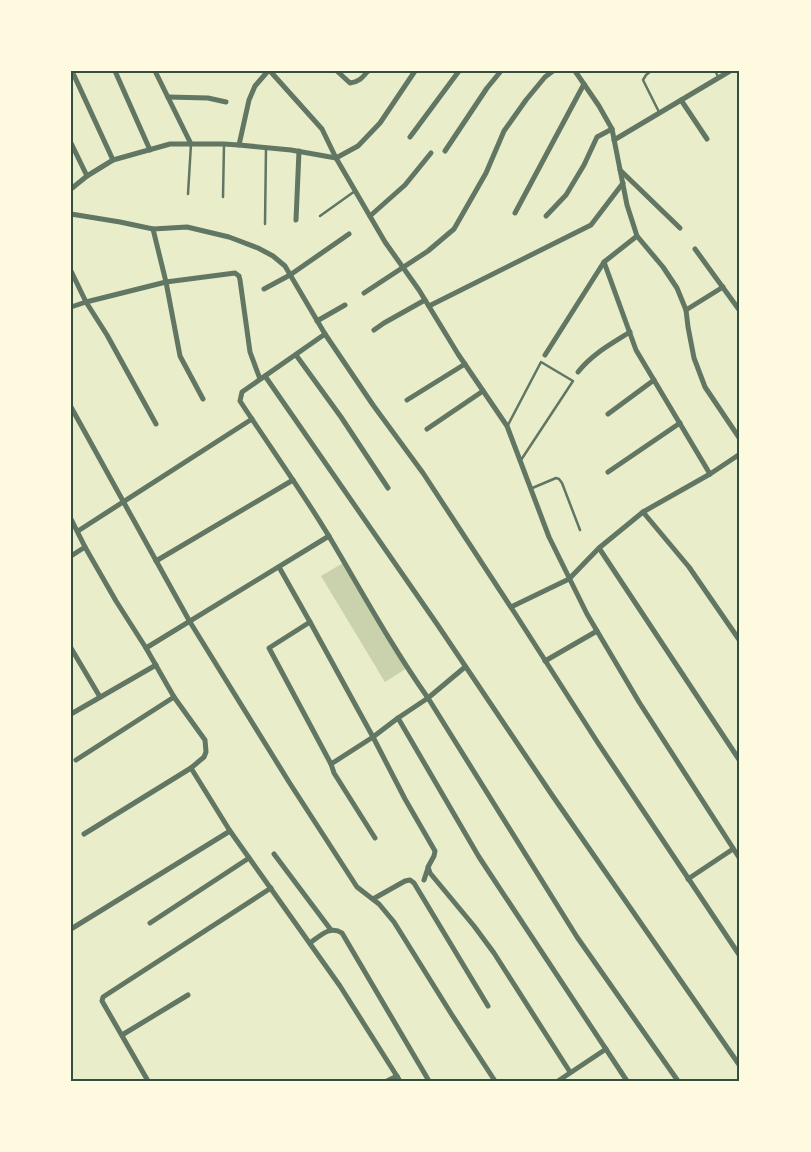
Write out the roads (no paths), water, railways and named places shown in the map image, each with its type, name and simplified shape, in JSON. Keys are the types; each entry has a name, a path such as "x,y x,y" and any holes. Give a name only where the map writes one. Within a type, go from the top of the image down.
{"street":[{"path":"72,71 113,160"},
{"path":"115,71 150,150"},
{"path":"155,71 190,144"},
{"path":"239,145 255,86 269,71 322,129 336,158 385,242 507,426 549,537 597,631 639,702 740,859"},
{"path":"337,71 350,83 356,83 368,71"},
{"path":"71,189 87,176 113,160 170,144 239,145 298,151 336,158 358,146 380,123 415,71"},
{"path":"410,137 458,71"},
{"path":"446,151 487,88 501,71"},
{"path":"364,293 428,251 454,228 486,173 504,131 526,100 552,71"},
{"path":"575,71 612,129 627,205 637,236 677,288 686,310 694,358 706,387 740,439"},
{"path":"614,140 730,71"},
{"path":"515,213 584,84"},
{"path":"168,97 208,98 226,102"},
{"path":"681,100 707,139"},
{"path":"546,216 566,195 584,165 597,137 612,129"},
{"path":"71,144 87,176"},
{"path":"296,220 298,151"},
{"path":"370,216 405,185 431,153"},
{"path":"620,170 680,228"},
{"path":"429,306 591,225 623,183"},
{"path":"71,214 152,228 186,227 229,237 274,256 285,266 325,334 373,406 423,473 740,956"},
{"path":"152,228 166,282 180,356 203,399"},
{"path":"264,289 290,275 349,234"},
{"path":"545,355 604,262 637,236"},
{"path":"695,248 740,311"},
{"path":"604,262 636,350 710,474"},
{"path":"71,271 86,302 107,335 156,424"},
{"path":"71,306 166,282 235,274 239,276 250,352 262,378 465,667 740,1066"},
{"path":"686,310 722,287"},
{"path":"374,330 425,300"},
{"path":"317,321 345,305"},
{"path":"578,372 598,352 630,332"},
{"path":"325,334 242,392 240,401 329,536 411,675 428,698 577,937 678,1081"},
{"path":"296,354 388,488"},
{"path":"407,400 465,364"},
{"path":"608,414 654,380"},
{"path":"427,430 483,391"},
{"path":"71,407 190,622 289,782 357,887 379,904 394,922 495,1081"},
{"path":"78,531 252,419"},
{"path":"608,472 680,423"},
{"path":"511,607 570,579 599,548 643,512 710,474 740,454"},
{"path":"156,561 293,480"},
{"path":"643,512 689,567 740,641"},
{"path":"71,519 116,602 146,648 174,698 205,740 206,752 204,757 191,768 84,834"},
{"path":"146,648 329,536"},
{"path":"71,556 85,547"},
{"path":"599,548 740,761"},
{"path":"279,567 373,737 404,799 435,851 424,880"},
{"path":"310,622 268,648 331,764 334,774 375,838"},
{"path":"545,661 597,631"},
{"path":"71,648 100,697"},
{"path":"71,714 156,665"},
{"path":"331,764 428,698 465,667"},
{"path":"76,760 174,698"},
{"path":"398,718 479,857 627,1081"},
{"path":"191,768 230,831 340,986 398,1078 387,1081"},
{"path":"71,929 230,831"},
{"path":"688,879 733,848"},
{"path":"274,854 331,930"},
{"path":"150,923 249,858"},
{"path":"428,867 430,873 494,953 570,1072"},
{"path":"373,900 405,881 410,880 414,883 488,1006"},
{"path":"148,1081 102,1001 103,997 271,888"},
{"path":"310,943 331,930 338,930 342,934 429,1081"},
{"path":"122,1036 188,995"},
{"path":"558,1081 606,1049"}],"lane":[{"path":"715,71 719,78"},
{"path":"649,72 643,80 660,113"},
{"path":"188,194 190,144"},
{"path":"223,197 224,144"},
{"path":"265,224 266,148"},
{"path":"320,216 355,190"},
{"path":"507,426 541,362 572,381 520,462"},
{"path":"530,489 556,478 559,479 580,530"}]}
